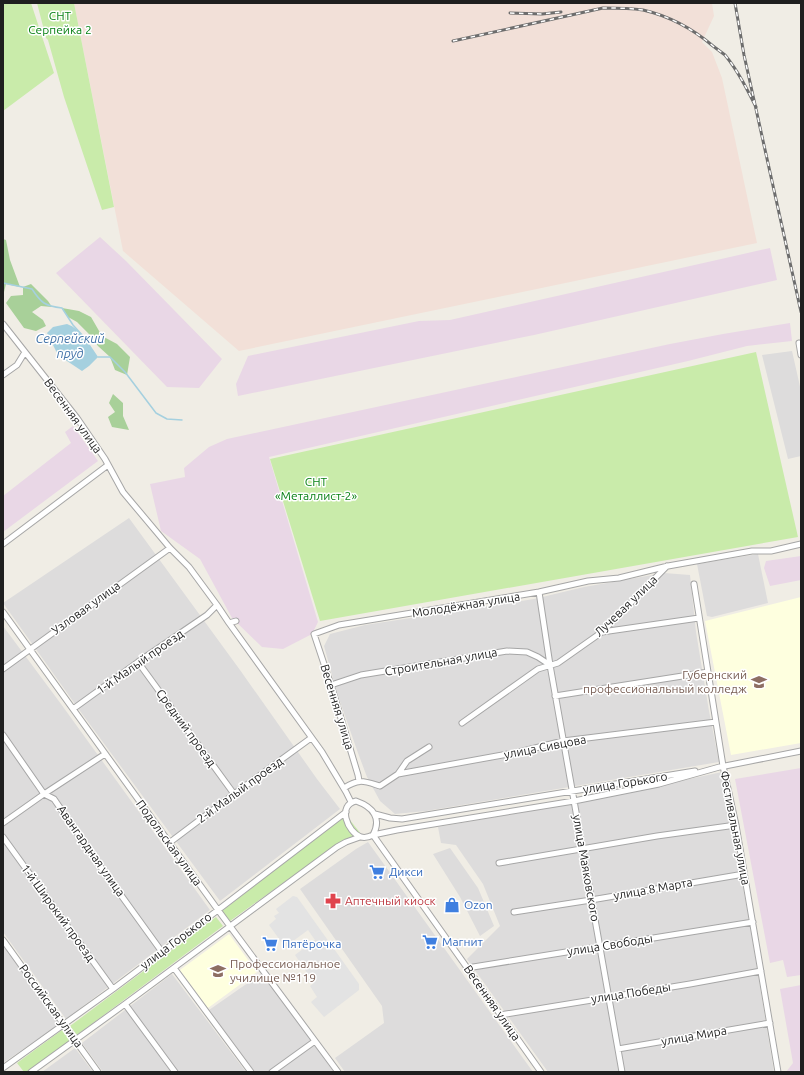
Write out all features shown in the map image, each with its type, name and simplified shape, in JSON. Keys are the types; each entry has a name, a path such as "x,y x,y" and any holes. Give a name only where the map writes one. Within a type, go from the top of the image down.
{"street":[{"name":"Весенняя улица","path":"3,324 77,418 108,465 122,492 170,548 189,567 217,605 322,752 351,802"},
{"path":"798,343 801,355"},
{"path":"3,375 17,365 25,352"},
{"path":"3,544 108,465"},
{"name":"Молодёжная улица","path":"314,634 339,625 539,592 588,581 618,578 668,566 752,551 771,551 801,544"},
{"name":"Узловая улица","path":"3,669 170,548"},
{"name":"Лучевая улица","path":"462,723 538,669 558,663 602,632 668,566"},
{"name":"Фестивальная улица","path":"694,584 723,766 736,824 777,1072"},
{"name":"улица Маяковского","path":"539,592 555,696 622,1072"},
{"name":"1-й Малый проезд","path":"73,709 138,662 207,616 217,605"},
{"name":"Подольская улица","path":"3,612 169,843 338,1072"},
{"path":"602,632 699,618"},
{"path":"229,622 236,621"},
{"name":"Весенняя улица","path":"314,634 331,685 359,781"},
{"name":"Строительная улица","path":"331,685 361,675 507,651 526,652 538,657 550,665"},
{"name":"Средний проезд","path":"138,662 234,794"},
{"path":"555,696 708,672"},
{"name":"улица Сивцова","path":"398,774 519,752 563,741 716,722"},
{"name":"Авангардная улица","path":"3,735 44,794 54,799 162,952"},
{"name":"2-й Малый проезд","path":"169,843 311,738"},
{"path":"344,788 359,781 380,786 398,774 407,761 429,747"},
{"path":"723,766 801,752"},
{"path":"3,823 105,754"},
{"name":"улица Горького","path":"375,814 390,818 402,819 723,766"},
{"name":"улица Горького","path":"373,835 574,801 659,784 723,766"},
{"path":"356,801 364,804 375,814 377,824 373,835 368,837 360,837 349,826 346,820 346,808 351,802 356,801"},
{"name":"улица Горького","path":"3,1068 162,952 346,812"},
{"path":"499,863 736,824"},
{"name":"Весенняя улица","path":"373,835 541,1072"},
{"name":"1-й Широкий проезд","path":"3,837 112,989"},
{"name":"улица Горького","path":"31,1072 337,847 360,837"},
{"name":"улица 8 Марта","path":"514,912 744,874"},
{"name":"улица Свободы","path":"467,968 753,922"},
{"name":"Российская улица","path":"3,940 98,1072"},
{"path":"174,968 251,1072"},
{"name":"улица Победы","path":"500,1015 761,971"},
{"path":"125,1004 175,1072"},
{"name":"улица Мира","path":"618,1049 770,1023"},
{"path":"272,1072 315,1040"}],"shaded area":[{"path":"74,3 712,3 714,16 702,42 712,52 722,78 757,243 239,351 123,251"},
{"path":"100,237 126,261 222,359 199,388 167,387 56,273"},
{"path":"770,248 777,280 534,335 238,396 236,384 248,356 419,321 450,320"},
{"path":"790,323 792,341 747,346 688,361 269,457 318,622 312,634 283,649 262,647 232,618 200,559 161,531 150,484 185,477 184,468 209,447 227,439 670,344"},
{"path":"792,351 801,391 801,456 788,459 762,355"},
{"path":"73,426 98,461 3,532 3,496 71,443 65,432"},
{"path":"129,518 340,809 220,901 80,711 3,603"},
{"path":"758,554 768,603 712,617 707,616 697,564"},
{"path":"801,556 801,580 770,586 764,568 766,561"},
{"path":"664,573 690,575 696,632 719,762 426,811 395,814 380,801 367,777 337,693 324,646 330,634 365,625 534,599 584,587"},
{"name":"Губернский профессиональный колледж","path":"801,597 801,743 731,755 705,621"},
{"path":"3,626 210,910 66,1019 3,932"},
{"path":"801,768 801,975 787,977 783,960 770,963 735,779"},
{"path":"722,772 750,926 774,1072 548,1072 467,959 500,926 483,884 456,845 441,843 438,827 577,803"},
{"path":"368,842 533,1072 345,1072 335,1058 384,1023 382,1006 300,889"},
{"path":"450,848 478,888 494,926 480,936 460,897 433,854"},
{"path":"293,896 297,897 359,984 359,990 324,1017 311,1002 317,997 310,986 314,983 295,955 315,940 308,930 285,947 269,925 276,919 274,916 279,913 276,909"},
{"name":"Профессиональное училище №119","path":"229,934 257,972 208,1008 180,970"},
{"path":"3,944 61,1023 3,1063"},
{"path":"262,973 334,1072 255,1072 209,1010"},
{"path":"172,974 246,1072 103,1072 82,1043"},
{"path":"801,985 801,1072 786,1072 793,1063 780,989"},
{"path":"75,1048 93,1072 42,1072"}],"green space":[{"path":"3,3 31,3 54,73 3,111"},
{"name":"СНТ Серпейка 2","path":"37,3 74,3 114,207 102,210 64,97"},
{"path":"3,239 6,240 10,260 20,287 6,284 4,292"},
{"path":"31,284 52,307 41,306 32,312 43,320 46,326 36,331 24,328 6,303 11,296 23,295 23,287"},
{"path":"62,308 79,311 91,317 102,336 117,344 130,357 127,375 115,370 110,357 77,322 68,317"},
{"name":"СНТ «Металлист-2»","path":"756,352 798,537 320,621 270,459"},
{"path":"113,394 123,403 123,416 129,430 112,427 108,417 115,412 109,403"},
{"path":"346,815 361,834 343,840 230,921 222,911"},
{"path":"216,917 223,926 77,1035 70,1026"},
{"path":"62,1030 70,1041 27,1072 24,1072 17,1063"}],"water":[{"name":"Серпейский пруд","path":"67,324 81,333 98,357 82,371 58,355 47,333 53,327"}],"waterway":[{"path":"3,283 32,289 38,298 47,305 62,308 73,325 83,336"},
{"path":"98,357 110,357 125,372 156,413 167,419 182,420"}],"railway":[{"path":"735,3 744,55 801,312"},
{"path":"453,41 603,8 628,8 643,10 680,24 697,34 725,55 746,87 756,107"},
{"path":"510,13 542,14 561,12"}],"place":[{"name":"Губернский профессиональный колледж","path":"759,682"},
{"name":"Дикси","path":"377,872"},
{"name":"Аптечный киоск","path":"333,901"},
{"name":"Ozon","path":"452,905"},
{"name":"Магнит","path":"430,942"},
{"name":"Пятёрочка","path":"270,944"},
{"name":"Профессиональное училище №119","path":"218,971"}]}
